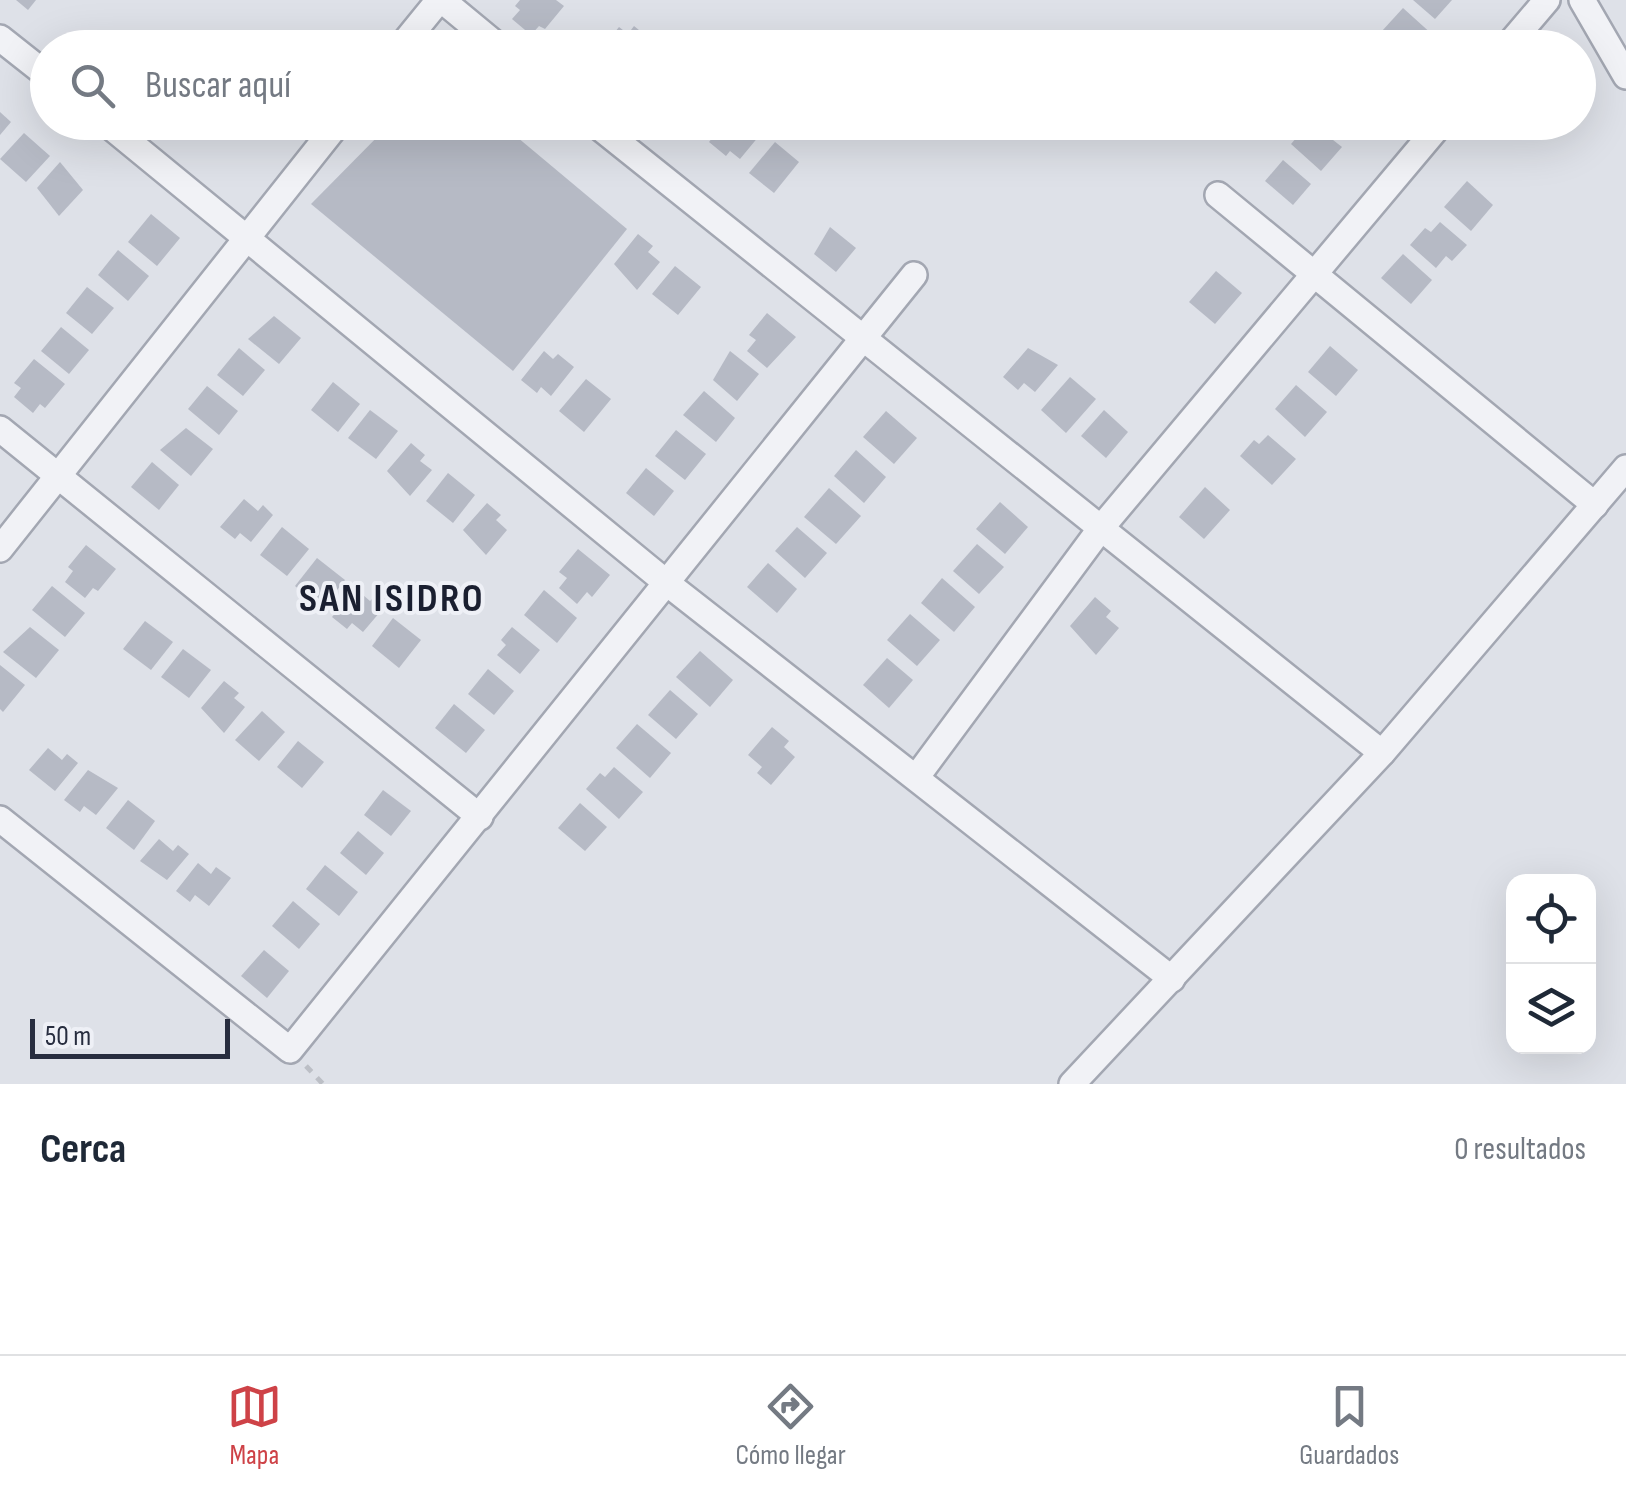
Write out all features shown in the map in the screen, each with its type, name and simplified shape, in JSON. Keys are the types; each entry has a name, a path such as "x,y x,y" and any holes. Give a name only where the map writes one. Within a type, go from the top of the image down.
{"street":[{"path":"415,30 440,0 478,30"},
{"path":"1521,30 1547,0"},
{"path":"1582,0 1626,76"},
{"path":"0,38 30,62"},
{"path":"127,140 668,584 918,776 1172,979"},
{"path":"0,550 323,140"},
{"path":"615,140 1382,753"},
{"path":"918,776 1101,528 1427,140"},
{"path":"1218,195 1595,505"},
{"path":"0,819 290,1050 914,275"},
{"path":"0,430 480,817"},
{"path":"1072,1084 1382,753 1626,468"}],"building":[{"path":"16,0 36,0 28,10"},
{"path":"520,0 556,0 564,6 545,29 539,26 525,30 512,19 520,10 515,6"},
{"path":"1413,0 1452,0 1435,19"},
{"path":"1403,8 1427,30 1383,30"},
{"path":"0,112 11,122 0,135"},
{"path":"24,133 50,156 26,182 0,159"},
{"path":"374,140 521,140 627,229 513,371 311,204"},
{"path":"756,140 740,159 730,151 726,156 709,142"},
{"path":"1294,140 1333,140 1342,147 1321,171 1291,144"},
{"path":"775,142 799,162 774,193 749,173"},
{"path":"1283,160 1311,184 1293,205 1265,181"},
{"path":"60,162 83,190 59,216 37,188"},
{"path":"1467,181 1493,205 1471,231 1444,207"},
{"path":"151,214 180,238 157,266 128,242"},
{"path":"1440,222 1467,245 1452,261 1446,256 1436,268 1410,245 1425,228 1431,232"},
{"path":"830,227 856,248 836,272 814,254"},
{"path":"638,234 653,246 648,252 660,262 637,290 614,264"},
{"path":"118,250 149,276 128,301 98,275"},
{"path":"1403,254 1432,280 1411,304 1381,278"},
{"path":"675,266 701,287 678,315 652,294"},
{"path":"1216,271 1242,293 1215,324 1189,302"},
{"path":"87,287 114,308 92,334 66,313"},
{"path":"767,313 796,337 767,368 747,351 756,340 749,335"},
{"path":"274,316 301,338 279,364 248,339"},
{"path":"61,327 89,350 69,374 41,351"},
{"path":"1330,346 1358,370 1336,396 1308,372"},
{"path":"239,348 265,370 243,396 217,375"},
{"path":"1028,348 1058,365 1035,392 1024,383 1018,390 1003,377"},
{"path":"544,351 553,359 558,354 574,367 551,396 541,387 537,393 521,380"},
{"path":"730,351 759,374 737,401 713,380"},
{"path":"34,359 65,384 45,408 40,404 33,413 14,397 21,388 14,383"},
{"path":"1070,377 1096,399 1066,433 1041,410"},
{"path":"586,379 611,399 584,432 559,411"},
{"path":"333,382 360,404 338,432 311,410"},
{"path":"1296,385 1327,412 1305,437 1275,409"},
{"path":"207,386 238,411 219,435 188,409"},
{"path":"704,391 735,418 716,442 683,415"},
{"path":"370,410 398,431 376,459 348,438"},
{"path":"1104,410 1128,432 1106,458 1081,436"},
{"path":"886,411 917,438 894,464 863,437"},
{"path":"186,428 213,449 191,476 160,450"},
{"path":"676,430 706,454 685,480 655,456"},
{"path":"1268,435 1296,459 1272,485 1240,456 1254,440 1259,444"},
{"path":"411,443 425,455 420,461 432,470 410,496 387,471"},
{"path":"856,450 886,477 864,503 834,476"},
{"path":"152,462 179,485 159,510 131,487"},
{"path":"646,468 674,491 654,516 626,493"},
{"path":"448,473 475,495 453,523 426,501"},
{"path":"1205,487 1230,510 1204,539 1179,517"},
{"path":"829,488 861,516 836,544 804,517"},
{"path":"244,499 258,511 263,505 273,515 251,542 240,533 235,539 220,527"},
{"path":"1000,502 1028,527 1005,554 976,529"},
{"path":"487,503 501,515 496,520 507,530 486,555 463,530"},
{"path":"282,527 309,549 287,576 260,555"},
{"path":"797,527 827,553 805,578 775,551"},
{"path":"977,544 1004,567 979,594 953,571"},
{"path":"86,545 116,569 98,591 93,588 85,598 65,582 73,571 68,567"},
{"path":"578,549 610,575 592,597 587,592 577,604 559,588 567,578 559,572"},
{"path":"317,558 345,580 323,608 295,586"},
{"path":"768,563 797,589 777,613 747,587"},
{"path":"942,578 975,607 954,632 921,603"},
{"path":"52,586 85,613 65,637 32,610"},
{"path":"356,589 370,601 375,596 386,605 363,632 352,623 347,629 332,617"},
{"path":"544,590 577,618 557,643 524,615"},
{"path":"1095,597 1111,611 1106,617 1119,628 1096,655 1070,626"},
{"path":"910,614 940,640 917,666 887,640"},
{"path":"393,618 421,640 399,668 372,646"},
{"path":"145,621 173,642 151,670 123,649"},
{"path":"30,627 59,650 36,678 3,652"},
{"path":"512,627 540,650 520,674 497,655 506,645 501,640"},
{"path":"183,649 211,670 189,698 161,677"},
{"path":"700,651 733,680 710,707 676,677"},
{"path":"887,658 913,680 889,708 863,685"},
{"path":"0,665 25,685 3,712 0,709"},
{"path":"488,669 514,691 494,715 468,694"},
{"path":"224,681 239,693 234,698 245,707 224,733 201,708"},
{"path":"670,690 698,714 676,739 648,715"},
{"path":"454,704 485,730 466,753 435,728"},
{"path":"262,711 285,732 259,761 235,740"},
{"path":"637,724 671,753 650,778 616,748"},
{"path":"772,727 789,741 784,747 795,757 771,785 757,773 762,767 748,755"},
{"path":"298,741 324,762 302,788 277,767"},
{"path":"48,748 62,760 67,754 78,763 55,791 29,770"},
{"path":"614,767 643,792 619,819 586,789 600,773 605,777"},
{"path":"88,770 118,788 96,815 84,806 80,812 64,800"},
{"path":"383,790 411,811 391,836 364,815"},
{"path":"128,800 155,821 134,850 106,828"},
{"path":"580,803 607,827 585,851 558,828"},
{"path":"358,831 384,853 366,875 340,853"},
{"path":"159,839 173,851 178,845 189,854 167,880 140,861"},
{"path":"198,863 211,874 216,867 231,878 209,906 195,895 190,902 176,891"},
{"path":"325,865 358,892 339,916 306,889"},
{"path":"293,901 320,924 299,949 272,926"},
{"path":"264,950 289,971 267,998 241,976"}],"district":[{"name":"SAN ISIDRO","path":"392,597"}]}
